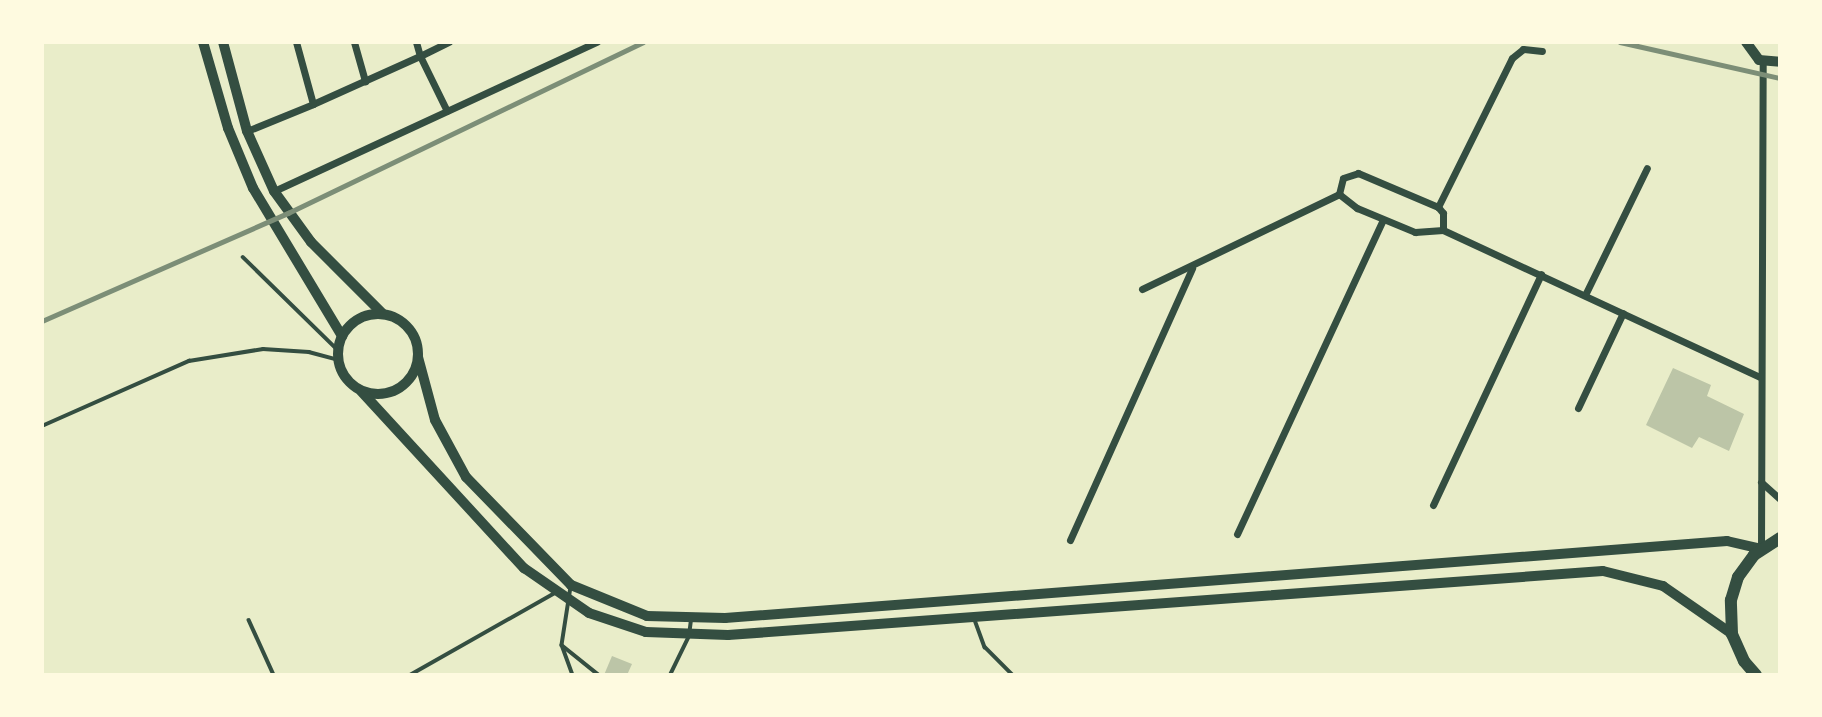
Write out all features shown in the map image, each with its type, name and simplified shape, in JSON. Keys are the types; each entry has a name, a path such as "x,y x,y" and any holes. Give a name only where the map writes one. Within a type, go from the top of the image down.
{"main road":[{"path":"1752,673 1732,634 1731,600 1738,577 1761,549 1780,538"}],"street":[{"path":"203,42 228,128 253,188 342,336"},
{"path":"223,42 247,131 274,191 311,242 383,314 395,318 412,334 435,420 466,477 571,585 629,611 691,619 1605,548 1727,541 1761,549 1763,61 1746,42"},
{"path":"296,42 313,104"},
{"path":"354,42 365,81"},
{"path":"416,42 447,111"},
{"path":"247,131 449,42"},
{"path":"274,191 597,42"},
{"path":"1438,207 1512,58 1523,49 1542,51"},
{"path":"1763,61 1780,62"},
{"path":"1586,295 1647,169"},
{"path":"1142,289 1339,194 1343,178 1358,173 1438,207 1443,214 1443,230"},
{"path":"1339,194 1345,202 1415,232 1443,230 1760,377"},
{"path":"1237,534 1383,220"},
{"path":"1070,540 1192,267"},
{"path":"1433,505 1541,274"},
{"path":"1578,408 1623,313"},
{"path":"383,314 359,318 342,336 338,355 350,383 361,391 524,568 566,600 615,625 689,636 974,618 1602,570 1663,586 1732,634"},
{"path":"361,391 373,394 398,389 408,380 418,357"},
{"path":"1761,482 1780,499"}],"lane":[{"path":"243,257 338,355"},
{"path":"42,426 188,361 263,349 338,355"},
{"path":"571,585 566,600 562,645 573,675"},
{"path":"410,675 555,593"},
{"path":"974,618 985,647 1013,675"},
{"path":"670,675 689,636 691,619"},
{"path":"250,620 274,675"},
{"path":"562,645 599,675"}],"building":[{"path":"1673,368 1711,385 1707,396 1744,414 1729,451 1699,437 1692,448 1646,425"},
{"path":"612,656 632,664 627,675 604,675"}],"railway":[{"path":"42,321 288,213 643,42"},
{"path":"1620,42 1780,78"}]}
